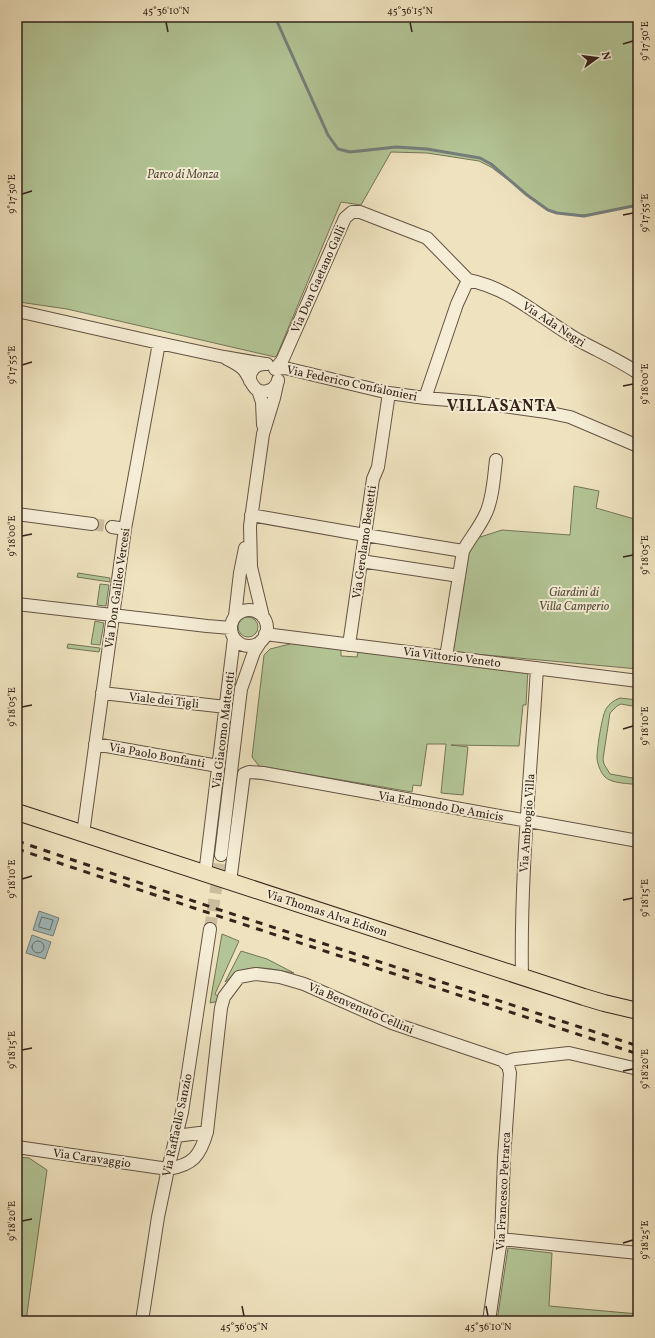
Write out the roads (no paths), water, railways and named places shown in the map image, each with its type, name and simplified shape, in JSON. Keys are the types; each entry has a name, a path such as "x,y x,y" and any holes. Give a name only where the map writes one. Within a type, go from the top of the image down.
{"main road":[{"name":"Via Thomas Alva Edison","path":"17,812 522,977 604,1003 638,1011"}],"street":[{"name":"Via Don Gaetano Galli","path":"272,371 282,361 345,218 352,212 360,212 427,238 468,280"},
{"path":"425,398 457,304 468,280"},
{"name":"Via Ada Negri","path":"468,280 484,283 511,296 577,339 637,372"},
{"name":"Via Federico Confalonieri","path":"17,311 159,344 224,357 244,359 272,371 285,368 389,393 474,402 546,412 570,417 638,446"},
{"name":"Via Don Galileo Vercesi","path":"83,834 125,528 159,344"},
{"name":"Via Federico Confalonieri","path":"224,357 240,366 254,385"},
{"path":"259,364 272,371 275,386 269,391 264,392 254,385 250,375 254,368 259,364"},
{"name":"Via Giacomo Matteotti","path":"205,874 226,707 240,573 250,520 263,434 274,398 272,371"},
{"name":"Via Giacomo Matteotti","path":"254,385 262,402 263,434"},
{"name":"Via Gerolamo Bestetti","path":"349,645 362,561 364,535 373,479 378,467 389,393"},
{"path":"446,657 463,551 487,511 494,483 496,460"},
{"path":"17,514 92,524"},
{"path":"250,520 364,535 463,551"},
{"name":"Via Giacomo Matteotti","path":"250,520 251,567 263,618"},
{"path":"112,527 125,528"},
{"path":"362,561 459,576"},
{"path":"17,604 200,625 234,627"},
{"path":"248,610 257,612 263,618 266,625 263,638 253,645 247,646 240,643 234,627 241,612 248,610"},
{"name":"Via Giacomo Matteotti","path":"234,627 241,689"},
{"name":"Via Giacomo Matteotti","path":"221,855 241,689 254,652 263,638"},
{"name":"Via Vittorio Veneto","path":"263,638 349,645 638,681"},
{"name":"Via Ambrogio Villa","path":"522,977 521,950 527,821 537,668"},
{"name":"Viale dei Tigli","path":"102,693 226,707"},
{"name":"Via Paolo Bonfanti","path":"95,744 218,766"},
{"name":"Via Edmondo De Amicis","path":"230,882 244,774 249,772 264,773 638,841"},
{"name":"Via Raffaello Sanzio","path":"142,1321 158,1217 182,1112 210,929"},
{"name":"Via Benvenuto Cellini","path":"168,1169 186,1164 194,1158 202,1146 207,1132 221,1008 224,997 239,977 256,974 280,977 304,984 392,1023 505,1062"},
{"path":"505,1062 515,1059 569,1053 638,1069"},
{"name":"Via Francesco Petrarca","path":"489,1321 501,1239 504,1158 510,1073 505,1062"},
{"path":"176,1136 207,1132"},
{"name":"Via Caravaggio","path":"17,1147 168,1169"},
{"path":"501,1239 638,1253"}],"water":[{"path":"39,911 59,918 53,936 33,930"},
{"path":"32,935 51,942 45,959 26,953"}],"waterway":[{"path":"275,17 328,135 338,149 350,152 396,147 427,149 480,158 491,164 527,195 548,210 557,213 584,216 638,205"}],"tunnel":[{"path":"92,524 112,527"},
{"path":"210,929 221,855"}],"railway":[{"path":"17,841 214,908 638,1046"},
{"path":"17,849 638,1054"}],"district":[{"name":"VILLASANTA","path":"502,405"}],"park label":[{"name":"Parco di Monza","path":"183,174"},
{"name":"Giardini di Villa Camperio","path":"574,599"}]}
